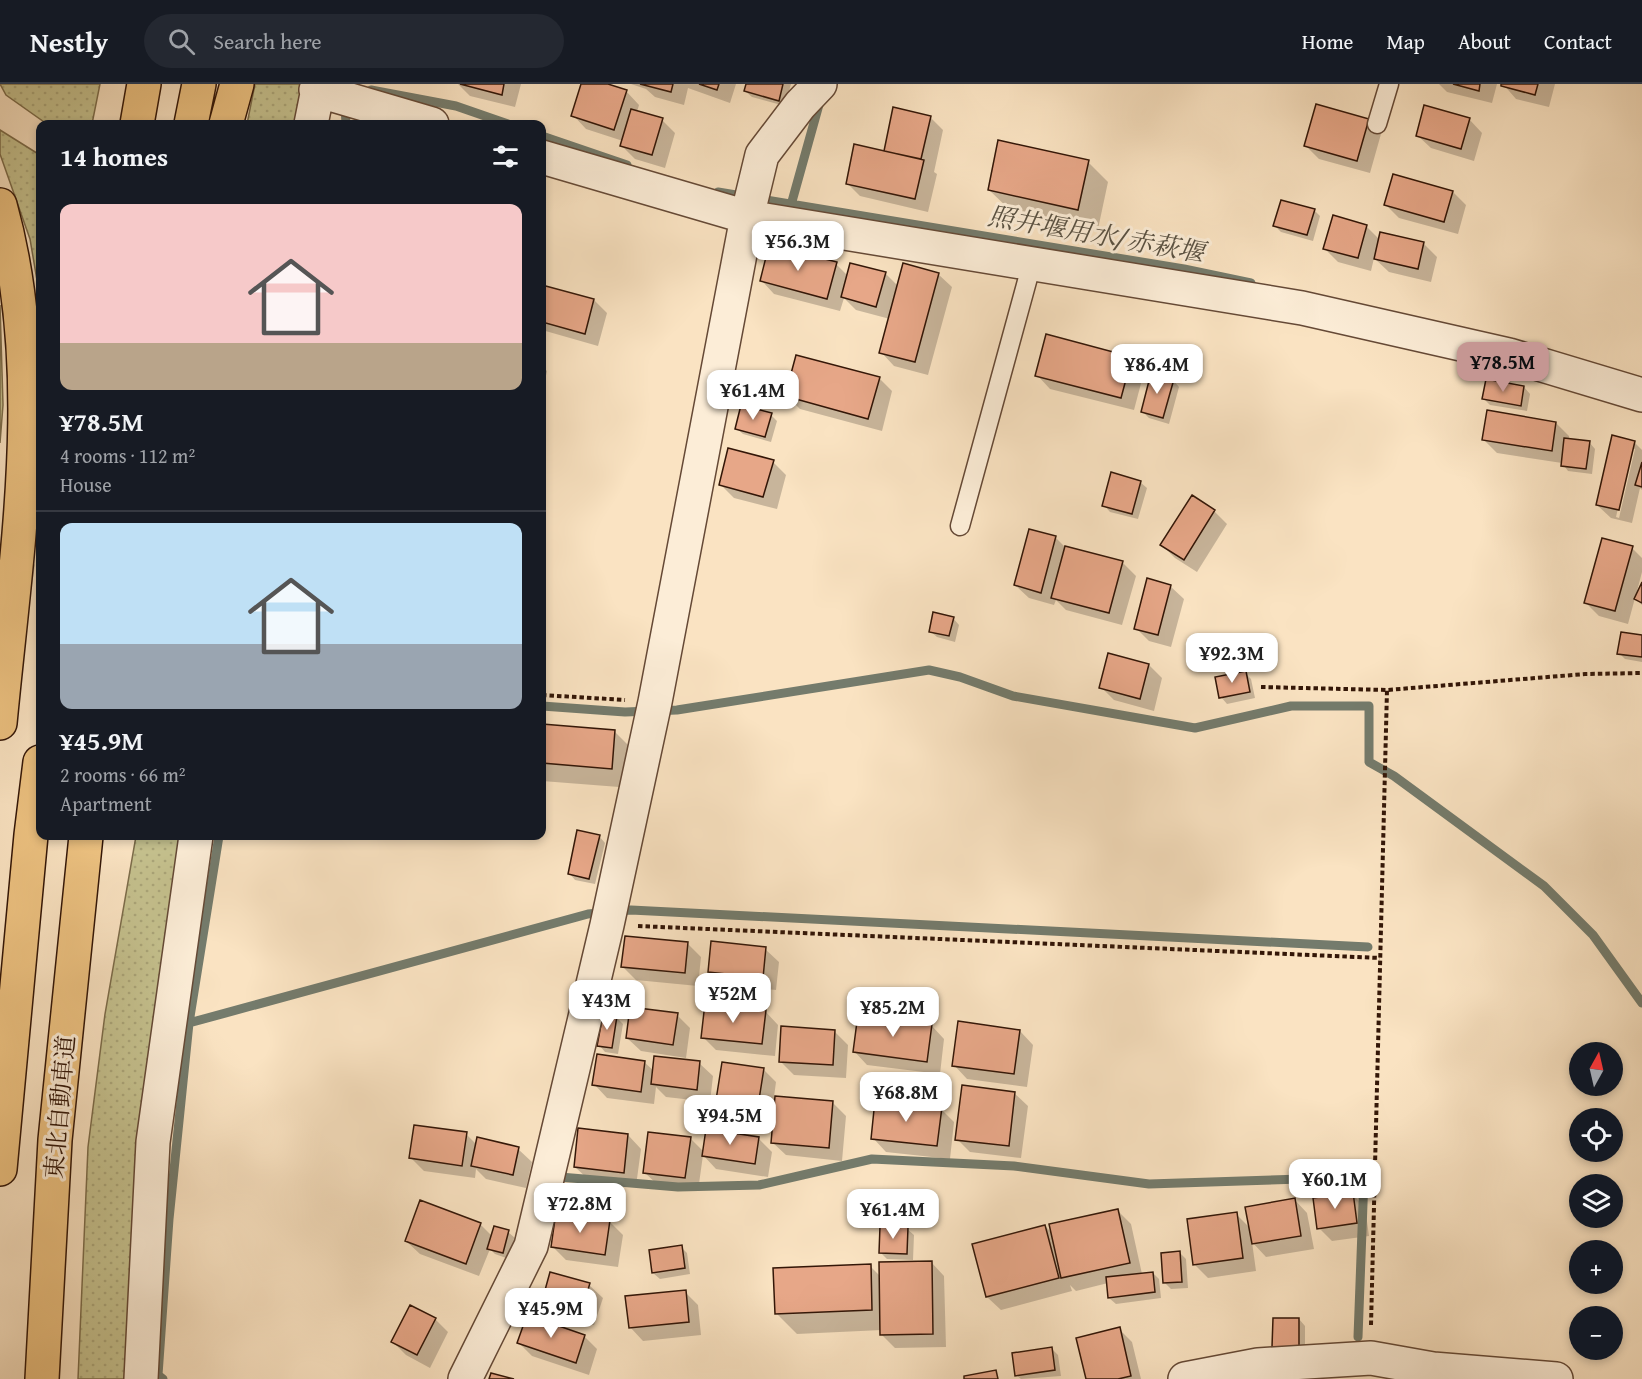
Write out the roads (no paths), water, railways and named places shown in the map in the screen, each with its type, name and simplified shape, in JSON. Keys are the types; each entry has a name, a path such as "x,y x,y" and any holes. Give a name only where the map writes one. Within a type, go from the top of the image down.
{"highway":[{"path":"137,120 144,84"},
{"path":"192,120 199,84"},
{"path":"227,120 237,84"},
{"path":"0,205 10,242 21,321 25,382 21,500 0,723"},
{"path":"0,1169 36,796"},
{"name":"東北自動車道","path":"42,1379 55,1140 86,840"}],"street":[{"path":"465,1379 531,1246 655,702 747,217 762,155 800,105 820,84"},
{"path":"312,120 318,87 420,120"},
{"path":"546,158 747,217 1302,308 1509,355 1642,395"},
{"path":"141,1379 153,1143 195,840"},
{"path":"1185,1379 1258,1365 1371,1358 1433,1369 1556,1379"}],"lane":[{"path":"1377,124 1389,84"},
{"path":"960,526 1032,263"}],"waterway":[{"name":"照井堰用水/赤萩堰","path":"371,90 456,106 496,120"},
{"path":"791,205 820,101"},
{"path":"345,106 346,120"},
{"name":"照井堰用水/赤萩堰","path":"546,137 627,165"},
{"name":"照井堰用水/赤萩堰","path":"718,192 1184,269 1251,283"},
{"path":"546,706 625,712 677,710 929,670 960,677 1013,696 1195,728 1291,706 1369,706 1369,762 1394,776 1544,886 1593,935 1642,1003"},
{"path":"163,1379 158,1375 169,1219 189,1023 218,840"},
{"path":"189,1023 588,914 631,910 1368,947"},
{"path":"560,1177 678,1187 759,1185 872,1159 1014,1166 1149,1184 1364,1177 1358,1337"}],"tunnel":[{"path":"0,576 36,581"}]}
